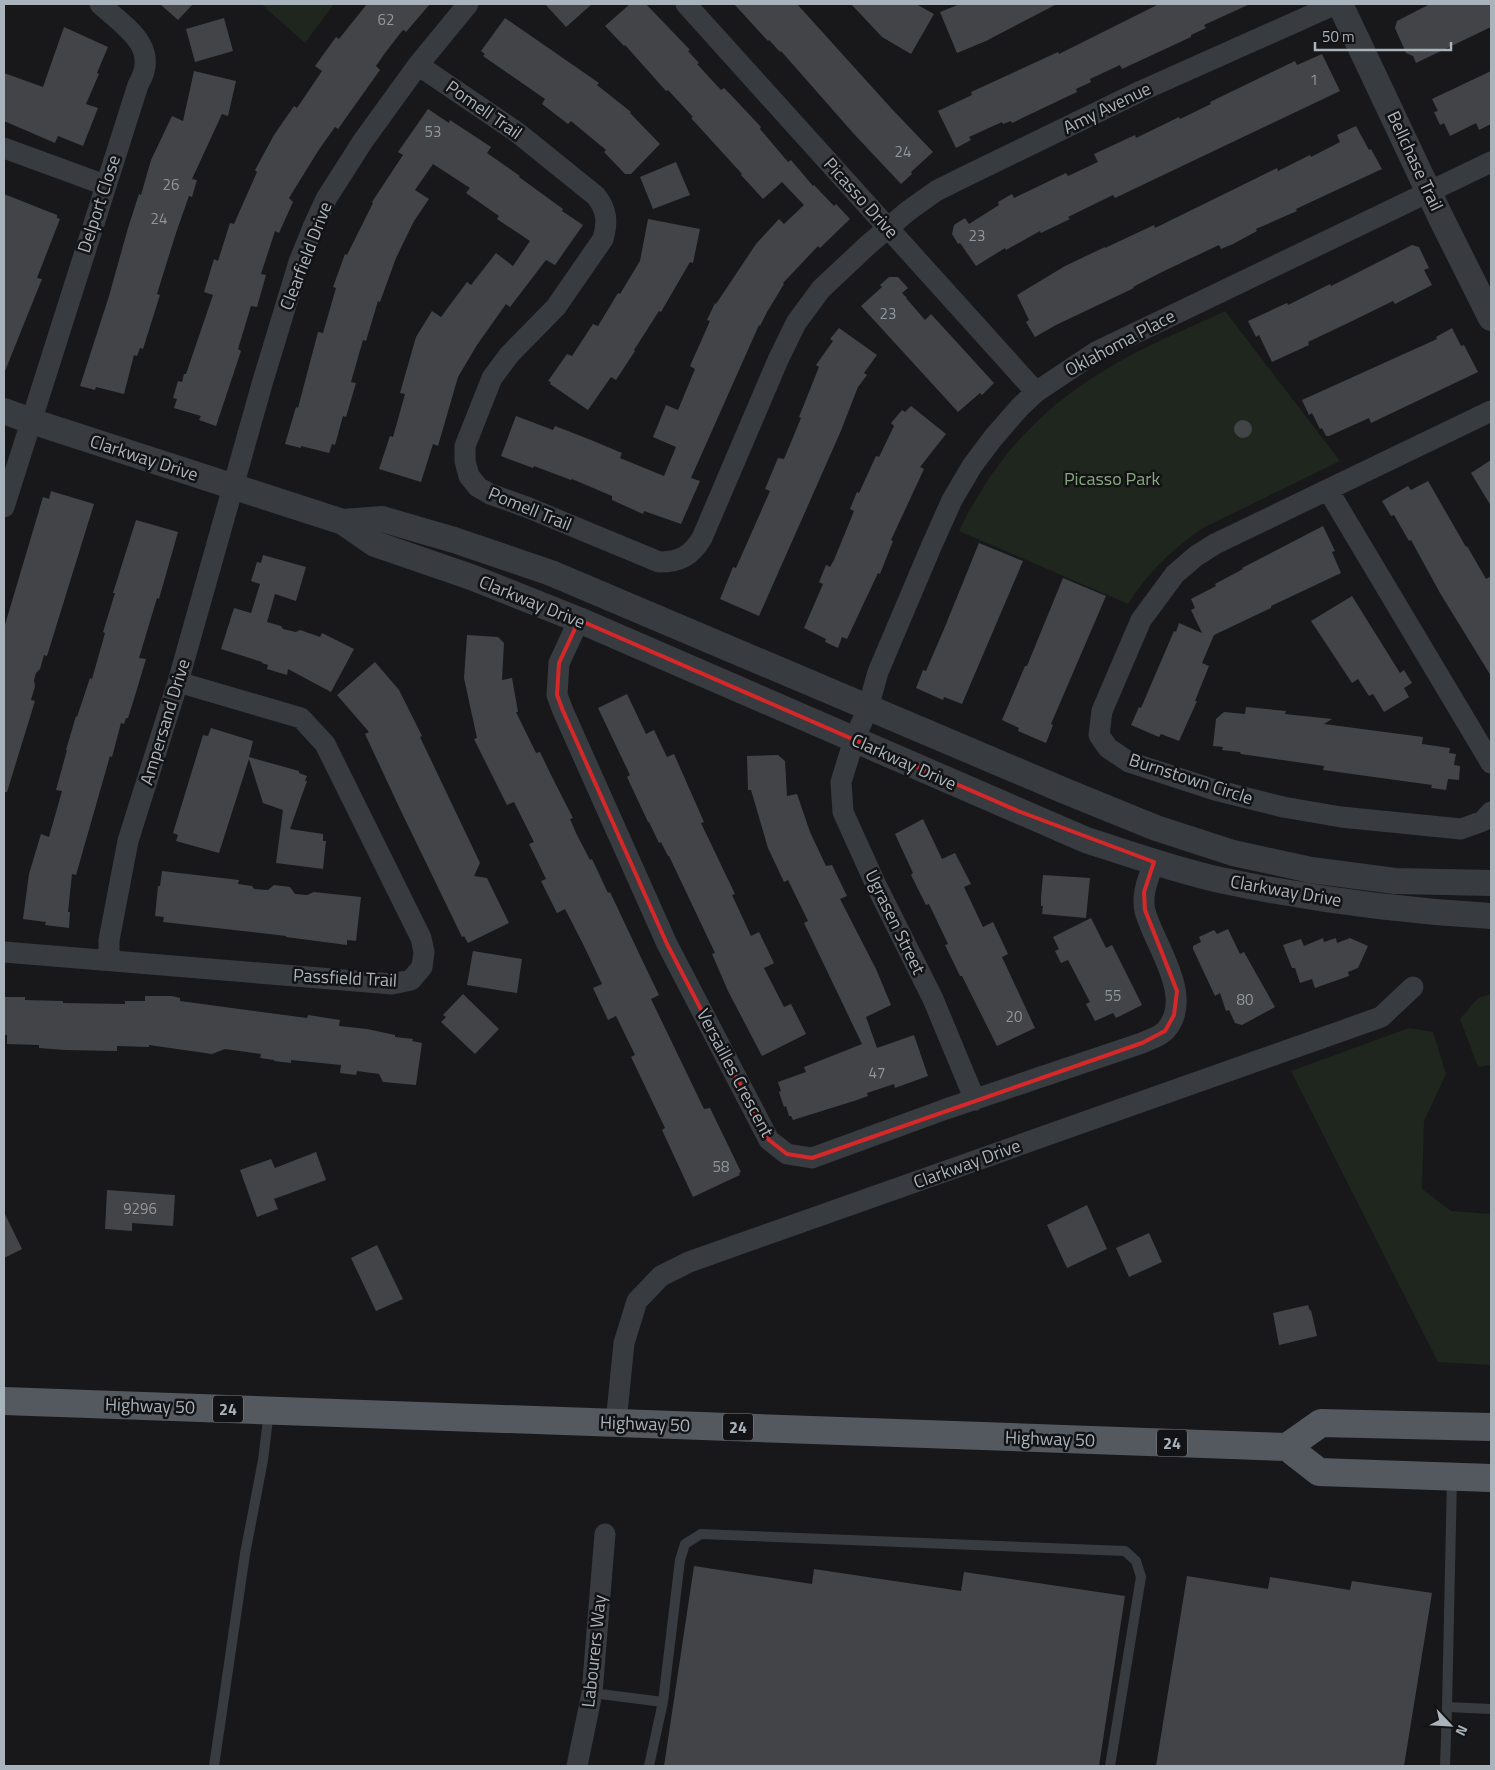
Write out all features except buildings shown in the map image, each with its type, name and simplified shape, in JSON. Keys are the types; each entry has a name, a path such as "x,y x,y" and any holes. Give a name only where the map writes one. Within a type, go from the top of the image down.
{"main road":[{"name":"Highway 50","path":"4,1401 1286,1447"},
{"path":"1491,1428 1321,1423 1286,1447 1318,1472 1491,1478"}],"street":[{"name":"Delport Close","path":"31,421 105,186 146,66 146,55 136,36 100,4"},
{"name":"Clearfield Drive","path":"233,487 292,282 326,199 363,141 418,65 468,4"},
{"name":"Picasso Drive","path":"686,4 1036,392"},
{"name":"Amy Avenue","path":"888,228 936,191 962,178 1141,91 1336,4"},
{"name":"Bellchase Trail","path":"1340,4 1491,318"},
{"name":"Pomell Trail","path":"418,65 518,133 596,196 606,214 607,225 603,239 556,307 509,355 492,378 465,446 465,461 469,476 478,487 490,494 529,508 659,562 672,562 684,558 695,550 702,538 778,360 796,323 821,289 888,228"},
{"path":"4,148 105,186"},
{"name":"Oklahoma Place","path":"854,740 868,708 878,672 952,500 972,466 993,438 1036,392 1105,347 1491,162"},
{"name":"Clarkway Drive","path":"4,411 343,522 375,544 471,577 579,620 1086,840 1219,880 1321,899 1415,911 1491,916"},
{"name":"Burnstown Circle","path":"1491,411 1215,544 1196,556 1175,574 1141,620 1102,711 1099,735 1108,748 1129,762 1215,790 1283,806 1341,817 1461,829 1483,821 1491,812"},
{"path":"4,507 31,421"},
{"name":"Ampersand Drive","path":"109,960 109,940 128,841 178,682 233,487"},
{"path":"1328,490 1491,763"},
{"name":"Clarkway Drive","path":"343,522 382,520 454,540 542,570 1156,828 1233,853 1311,870 1395,881 1491,883"},
{"name":"Versailles Crescent","path":"579,620 559,663 557,695 563,711 667,944 769,1140 787,1154 812,1158 1142,1043 1165,1031 1174,1015 1177,992 1145,910 1144,892 1154,862"},
{"name":"Passfield Trail","path":"4,952 392,984 411,980 422,967 424,952 421,938 325,744 301,718 178,682"},
{"name":"Ugrasen Street","path":"854,740 841,782 843,812 876,885 932,999 975,1100"},
{"name":"Clarkway Drive","path":"616,1423 624,1343 637,1301 661,1276 689,1262 1381,1017 1413,987"},
{"name":"Labourers Way","path":"577,1766 592,1693 605,1534"}],"lane":[{"path":"214,1766 245,1554 263,1460 269,1410"},
{"path":"1445,1766 1452,1477"},
{"path":"649,1766 663,1702 680,1560 685,1544 701,1534 1125,1551 1136,1561 1141,1577 1110,1766"},
{"path":"592,1693 663,1702"},
{"path":"1447,1708 1491,1709"}],"highlighted area":[{"path":"579,620 1018,811 1154,862 1144,892 1145,910 1177,991 1174,1015 1165,1031 1142,1043 812,1158 787,1154 769,1140 667,944 563,711 557,695 559,663"}],"green space":[{"path":"261,4 334,4 305,43"},
{"name":"Picasso Park","path":"1225,311 1340,461 1201,529 1161,563 1143,582 1128,604 959,531 972,506 1002,460 1038,420 1059,402 1119,362"},
{"path":"1491,994 1491,1065 1478,1067 1460,1019 1478,998"},
{"path":"1409,1028 1433,1032 1446,1074 1424,1121 1422,1189 1451,1211 1491,1214 1491,1365 1438,1362 1291,1071"}]}
